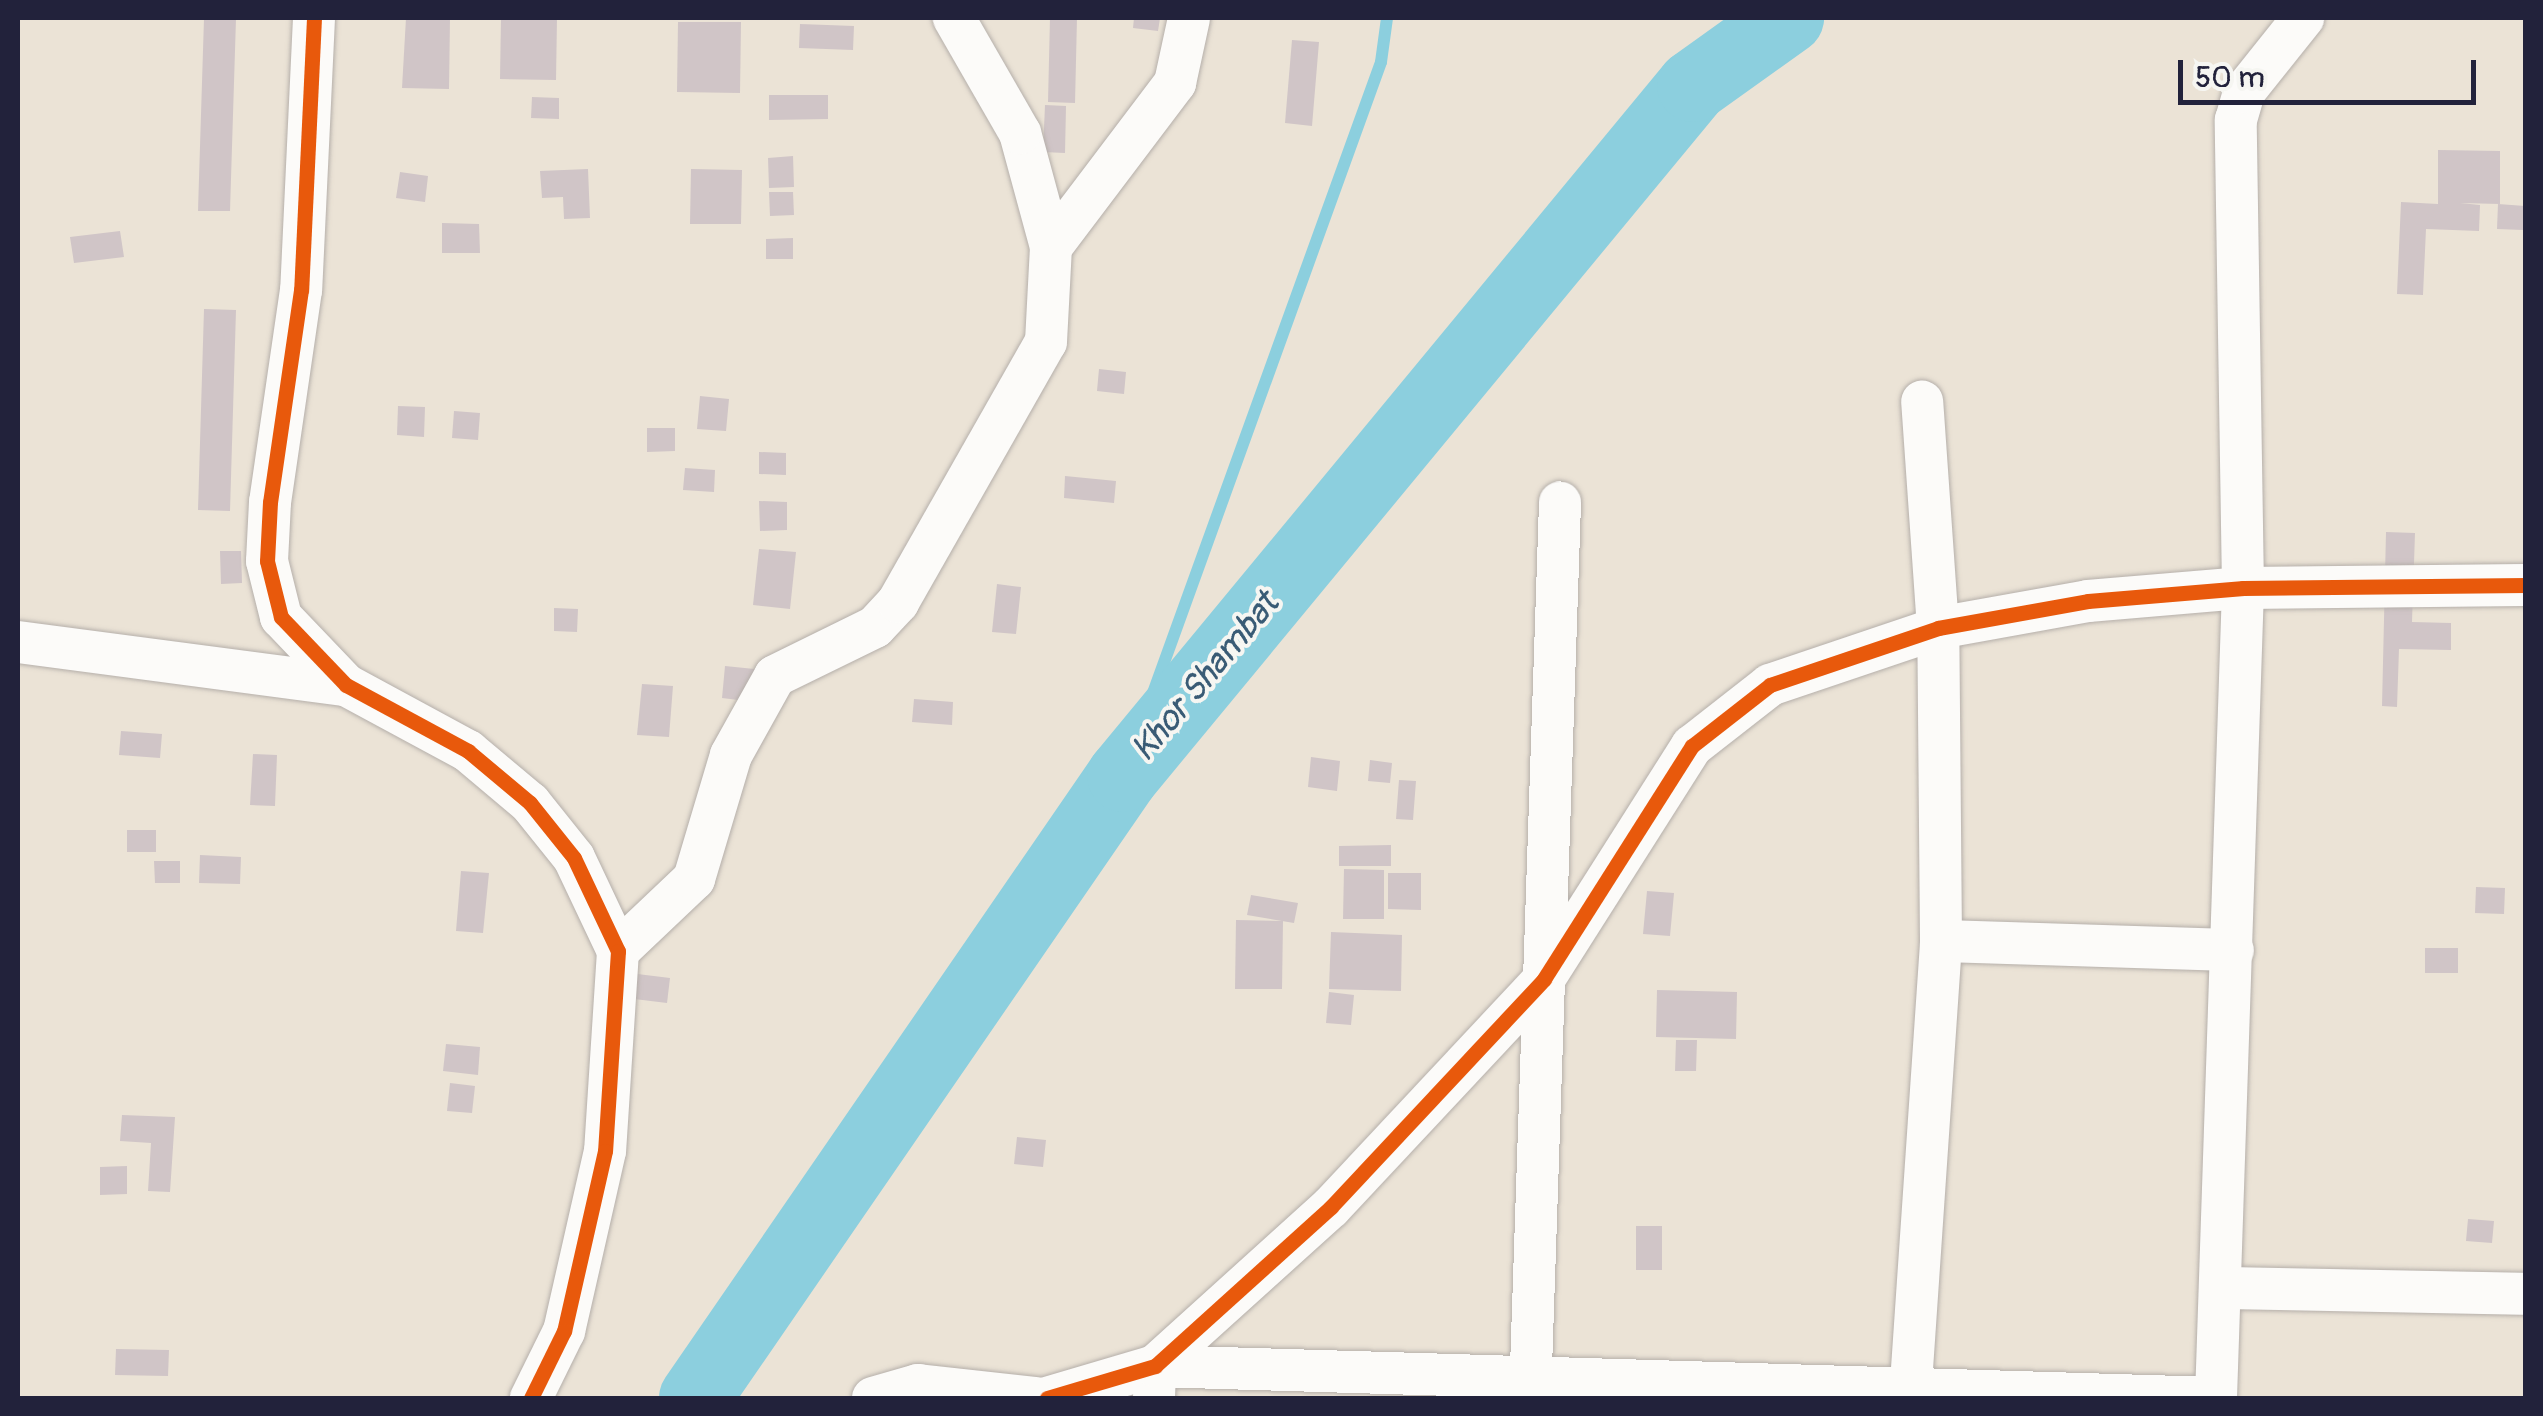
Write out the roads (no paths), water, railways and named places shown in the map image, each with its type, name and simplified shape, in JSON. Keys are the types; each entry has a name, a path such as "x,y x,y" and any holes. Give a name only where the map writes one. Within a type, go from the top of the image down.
{"street":[{"path":"314,18 301,290 266,561 282,617 346,685 468,751 530,803 574,858 618,951 605,1151 564,1332 531,1398"},
{"path":"618,951 694,879 731,755 775,676 874,627 929,558 1046,342 1051,247 1020,133 954,18"},
{"path":"1051,247 1175,84 1188,18"},
{"path":"1047,1398 1154,1382 1910,1390 2216,1398 2224,1288 2243,588 2236,120 2244,92 2303,18"},
{"path":"1910,1390 1941,942 1938,628 1922,402"},
{"path":"1531,1386 1560,503"},
{"path":"1154,1382 1330,1207 1544,979 1692,746 1770,684 1938,628 2088,601 2243,588 2526,584"},
{"path":"18,642 346,685"},
{"path":"1941,942 2233,950"},
{"path":"2224,1288 2526,1294"},
{"path":"873,1398 918,1385 1036,1398"}],"waterway":[{"path":"1123,776 1381,62 1387,18"},
{"name":"Khor Shambat","path":"695,1398 1123,776 1693,86 1788,18"}]}
